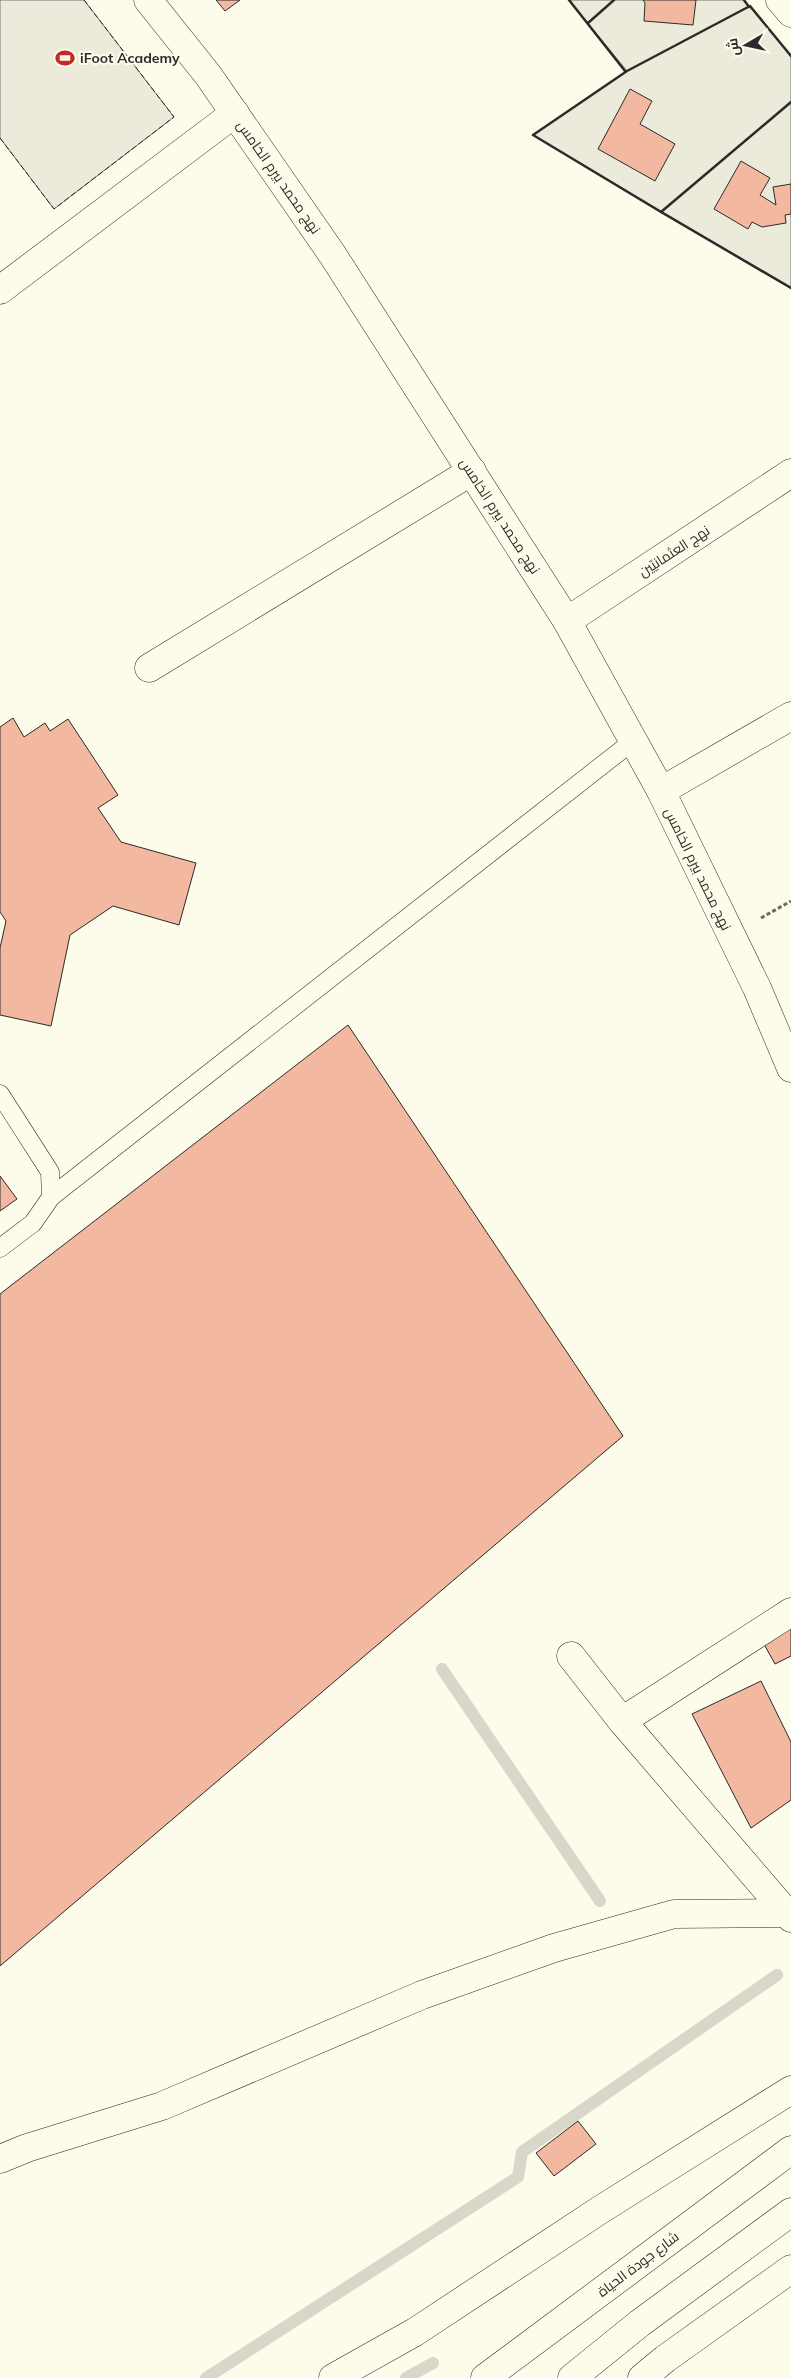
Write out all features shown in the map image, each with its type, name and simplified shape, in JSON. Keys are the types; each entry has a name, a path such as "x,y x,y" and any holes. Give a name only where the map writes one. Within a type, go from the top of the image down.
{"main road":[{"name":"نهج محمد بيرم الخامس","path":"148,0 208,75 332,254 567,621 661,791 757,988 791,1068"},
{"path":"780,0 791,13"},
{"path":"0,290 235,113"},
{"path":"149,668 472,472"},
{"name":"نهج العثمانيّين","path":"567,621 787,483"},
{"path":"661,791 791,716"},
{"path":"622,1721 791,1612"},
{"path":"571,1656 622,1721 789,1916"},
{"path":"0,2159 27,2148 162,2106 422,1995 554,1948 674,1914 789,1916"},
{"path":"333,2378 415,2332 600,2210 791,2090"},
{"name":"شارع جودة الحياة","path":"485,2378 791,2150"},
{"path":"572,2378 640,2323 791,2212"},
{"path":"642,2378 665,2359 791,2269"}],"lane":[{"path":"0,1248 33,1223 51,1197 633,741"},
{"path":"0,1094 50,1172 51,1197"}],"shaded area":[{"name":"iFoot Academy","path":"0,0 84,0 174,117 54,209 0,138"},
{"path":"569,0 744,0 791,56 791,288 533,135 627,71"}],"building":[{"path":"216,0 240,0 225,11"},
{"path":"643,0 696,0 693,25 644,21 645,3"},
{"path":"630,89 652,101 640,124 675,144 655,181 598,149"},
{"path":"741,161 770,178 760,195 776,205 773,187 791,184 791,214 785,215 786,223 762,227 752,222 748,229 714,209"},
{"path":"13,718 24,737 45,723 50,731 68,719 118,795 98,808 121,842 196,863 179,925 113,906 70,935 51,1026 0,1015 0,948 6,921 0,912 0,727"},
{"path":"348,1025 623,1436 0,1966 0,1294"},
{"path":"0,1176 17,1199 0,1211"},
{"path":"791,1615 791,1656 775,1664 759,1635"},
{"path":"761,1681 791,1742 791,1800 751,1828 692,1714"},
{"path":"578,2121 596,2144 554,2176 536,2153"}],"waterway":[{"path":"442,1669 600,1901"},
{"path":"206,2378 518,2177 522,2152 777,1975"},
{"path":"406,2378 433,2363"}],"fence":[{"path":"0,138 54,209 174,117 84,0"}],"wall":[{"path":"569,0 625,71"},
{"path":"588,23 614,0"},
{"path":"744,0 749,7"},
{"path":"791,56 750,6 627,71 533,135 661,212 791,102"},
{"path":"661,212 791,288"}],"place":[{"name":"iFoot Academy","path":"65,58"}]}
